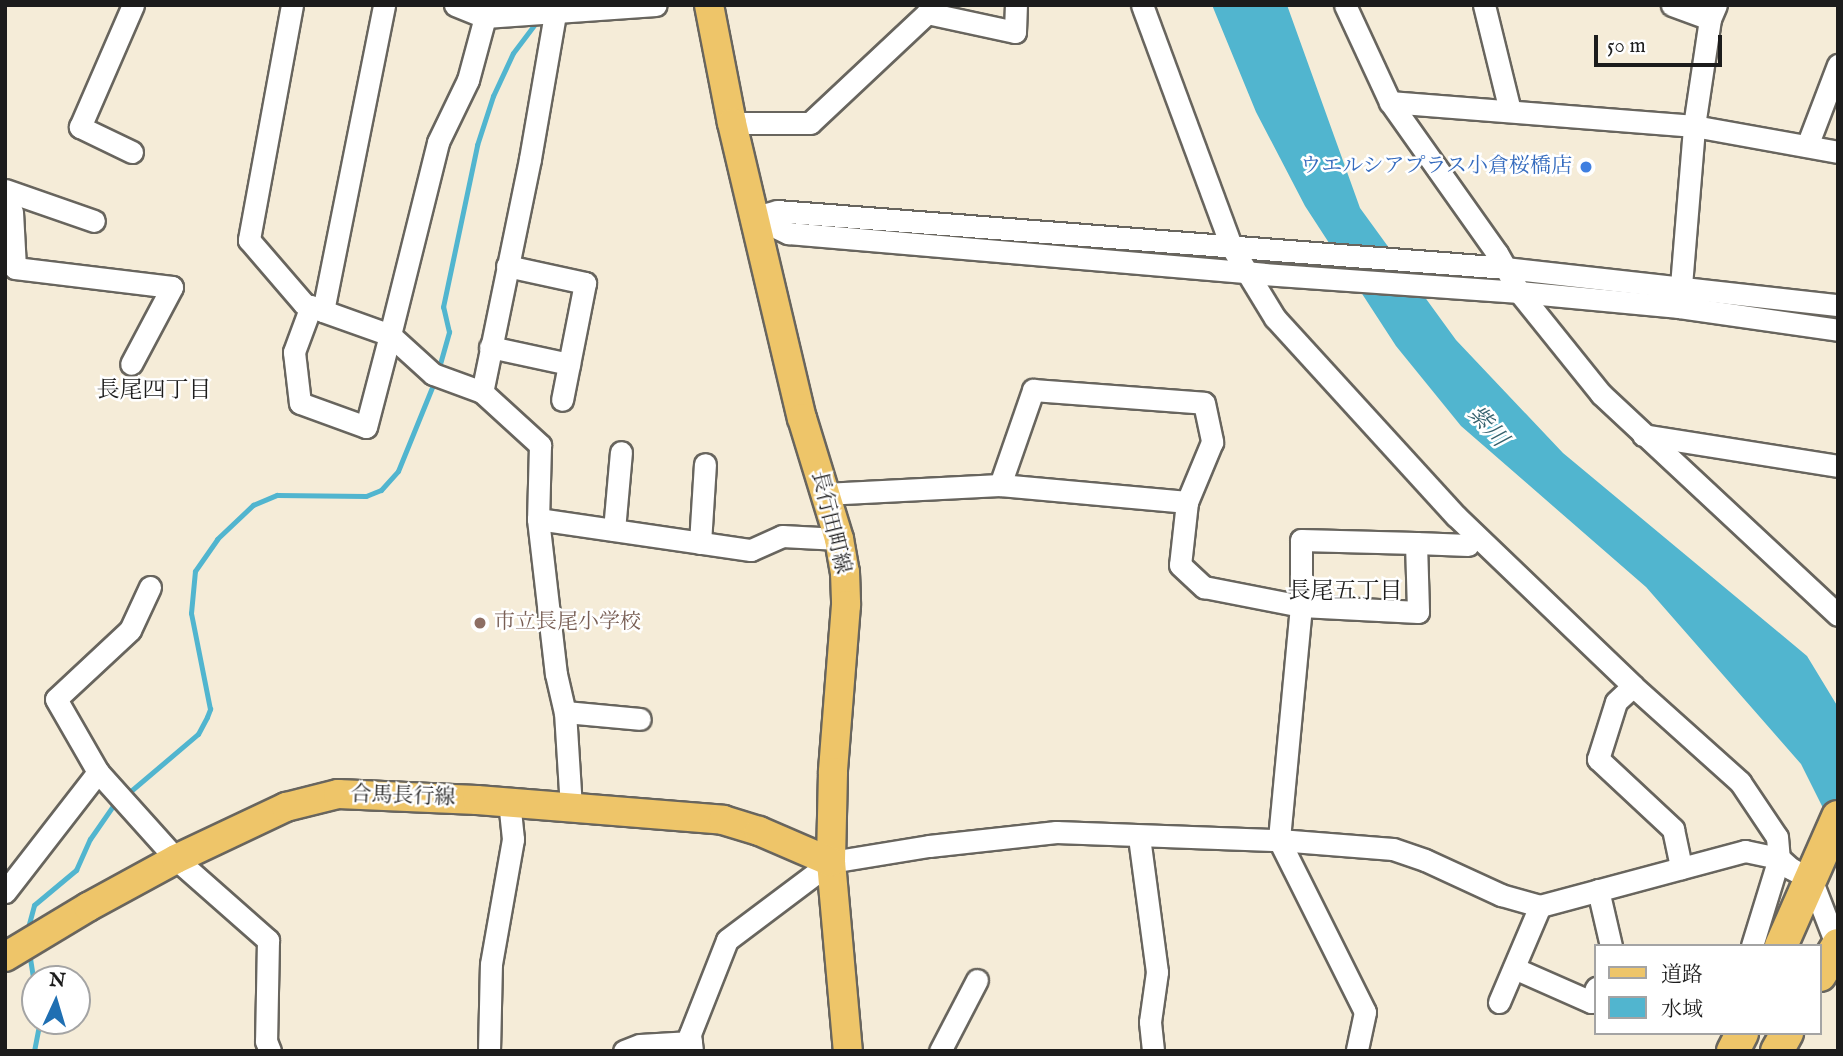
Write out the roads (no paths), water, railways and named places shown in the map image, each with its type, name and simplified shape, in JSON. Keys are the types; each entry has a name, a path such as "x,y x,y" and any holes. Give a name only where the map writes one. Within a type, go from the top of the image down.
{"highway":[{"path":"1782,944 1838,817"},
{"path":"1822,972 1837,947"},
{"path":"1777,1051 1786,1035"}],"main road":[{"name":"長行田町線","path":"709,5 732,122 802,418 839,539 846,605 835,730 831,862 848,1051"},
{"name":"合馬長行線","path":"9,950 176,859 286,807 338,794 509,803 723,820 759,831 831,862"}],"street":[{"path":"132,152 80,127 133,5"},
{"path":"292,5 249,240 304,304 390,335 433,374 482,392 540,445 538,519 556,674 565,712 571,808"},
{"path":"384,5 317,308 294,352 300,403 366,427 438,142 468,80 485,17"},
{"path":"455,5 485,17 656,5"},
{"path":"732,122 810,123 927,13 1015,32 1016,5"},
{"path":"1142,5 1231,246 1254,272 1275,318 1456,516 1633,686 1740,782 1777,836 1779,858 1753,944"},
{"path":"1345,5 1390,102 1506,268 1519,292 1601,394 1838,615"},
{"path":"1484,5 1510,111"},
{"path":"1672,5 1713,12 1694,126 1680,297"},
{"path":"482,392 555,14"},
{"path":"1807,146 1838,65"},
{"path":"1390,102 1694,126 1838,152"},
{"path":"5,190 94,221"},
{"path":"5,203 12,212 15,268 172,287 131,364"},
{"path":"755,217 777,211 1506,268 1680,297 1838,330"},
{"path":"755,217 788,233 1254,272 1519,292 1838,305"},
{"path":"507,266 585,283 562,401"},
{"path":"490,347 569,364"},
{"path":"1000,485 1033,390 1204,403 1212,442 1187,502 1180,565 1204,587 1301,606 1418,612 1416,543"},
{"path":"1643,435 1838,466"},
{"path":"614,530 621,452"},
{"path":"700,543 705,464"},
{"path":"824,494 1000,485 1187,502"},
{"path":"538,519 751,550 782,536 839,539"},
{"path":"1357,1051 1365,1012 1279,840 1301,606 1301,540 1468,544"},
{"path":"150,587 130,630 57,699 98,772 176,859 268,940 262,1047"},
{"path":"1633,686 1616,702 1598,759 1673,829 1681,868"},
{"path":"565,712 640,719"},
{"path":"5,892 98,772"},
{"path":"489,1051 491,964 513,839 509,803"},
{"path":"624,1051 639,1045 691,1046 690,1034 727,940 831,862 929,846 1056,832 1279,840 1393,849 1425,860 1501,895 1540,906 1745,851 1779,858 1790,868 1811,879 1837,947"},
{"path":"1139,837 1157,972 1150,1023 1153,1051"},
{"path":"1598,890 1611,944"},
{"path":"1499,1002 1540,906"},
{"path":"1514,968 1591,1002 1594,994"},
{"path":"940,1051 977,980"}],"water":[{"name":"紫川","path":"1212,5 1287,5 1360,208 1456,340 1563,453 1807,656 1838,707 1838,838 1801,764 1646,587 1461,426 1396,346 1305,206 1256,112"}],"waterway":[{"path":"438,371 449,332 443,307 477,145 493,96 513,53 538,20"},
{"path":"126,795 198,734 210,709 191,613 195,571 217,539 253,505 277,495 366,496 381,490 398,471 435,380"},
{"path":"26,935 34,905 76,870 90,839 117,800"},
{"path":"29,952 31,965"},
{"path":"34,1051 37,1035"}],"place":[{"name":"ウエルシアプラス小倉桜橋店","path":"1586,167"},
{"name":"市立長尾小学校","path":"480,623"}],"district":[{"name":"長尾四丁目","path":"154,391"},
{"name":"長尾五丁目","path":"1345,592"}]}
